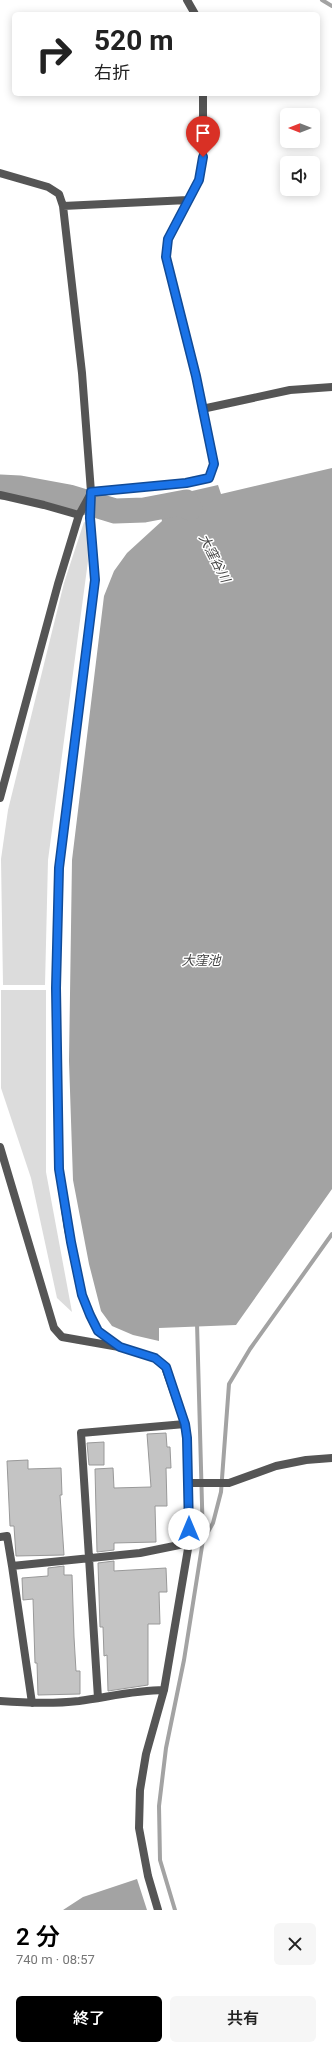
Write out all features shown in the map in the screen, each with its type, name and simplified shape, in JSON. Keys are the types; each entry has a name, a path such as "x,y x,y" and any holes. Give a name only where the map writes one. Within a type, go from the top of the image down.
{"street":[{"path":"187,0 194,12"},
{"path":"90,495 186,483 209,478 214,464 166,257 168,239 199,180 203,157 203,96"},
{"path":"0,173 48,188 59,194 63,206 82,373 95,580 59,868 56,988 59,1169 68,1229 82,1295 98,1331 120,1347"},
{"path":"63,206 188,200"},
{"path":"202,409 290,390 332,387"},
{"path":"0,495 80,511"},
{"path":"0,798 58,584 80,511 90,495"},
{"path":"0,1147 54,1328 62,1337 120,1347 155,1358 166,1367 185,1424 191,1483 189,1543 164,1690 146,1754 140,1790 139,1828 148,1876 158,1910"},
{"path":"98,1698 81,1433 185,1424"},
{"path":"191,1483 229,1483 276,1466 306,1460 332,1458"},
{"path":"0,1537 7,1536 32,1704"},
{"path":"12,1566 140,1553 189,1543"},
{"path":"0,1702 32,1704 98,1698 150,1690 164,1690"}],"shaded area":[{"path":"84,522 87,523 88,561 48,860 45,985 3,985 1,859 8,810 64,583"},
{"path":"1,990 46,990 46,1172 72,1312 57,1298 31,1178 1,1088"}],"water":[{"name":"大窪池","path":"332,468 332,1189 236,1325 159,1328 159,1341 133,1335 112,1326 101,1311 89,1264 73,1180 69,1061 72,860 104,596 114,571 127,553 162,521 157,499 218,485 221,494"},
{"path":"137,1879 147,1910 63,1910 83,1897"}],"building":[{"path":"166,1433 167,1447 170,1447 171,1468 166,1468 167,1506 155,1506 156,1542 114,1543 114,1550 97,1552 95,1469 113,1468 114,1488 151,1487 147,1434"},
{"path":"104,1442 104,1465 89,1465 87,1443"},
{"path":"28,1460 28,1469 61,1468 62,1495 60,1495 64,1555 16,1556 14,1526 10,1526 7,1461"},
{"path":"114,1561 114,1571 166,1568 167,1592 159,1592 160,1624 148,1624 148,1685 108,1691 107,1655 104,1656 103,1627 100,1627 98,1563"},
{"path":"64,1566 64,1575 72,1575 76,1671 80,1671 80,1694 38,1695 37,1663 35,1663 33,1599 23,1600 22,1578 48,1576 48,1568"}],"waterway":[{"path":"322,0 332,6"},
{"name":"大窪谷川","path":"0,487 20,488 69,497 115,511 144,510 186,502 190,508"},
{"path":"204,1539 213,1523 221,1492 229,1384 250,1349 332,1234"},
{"path":"175,1910 160,1860 159,1806 166,1748 184,1660 203,1540 197,1323"}],"route":[{"path":"189,1529 187,1438 185,1424 166,1367 155,1358 120,1347 98,1331 82,1295 68,1229 59,1169 56,945 60,854 95,580 90,518 91,492 186,483 209,478 214,464 196,376 166,257 168,239 176,221 199,180 203,157"}]}
